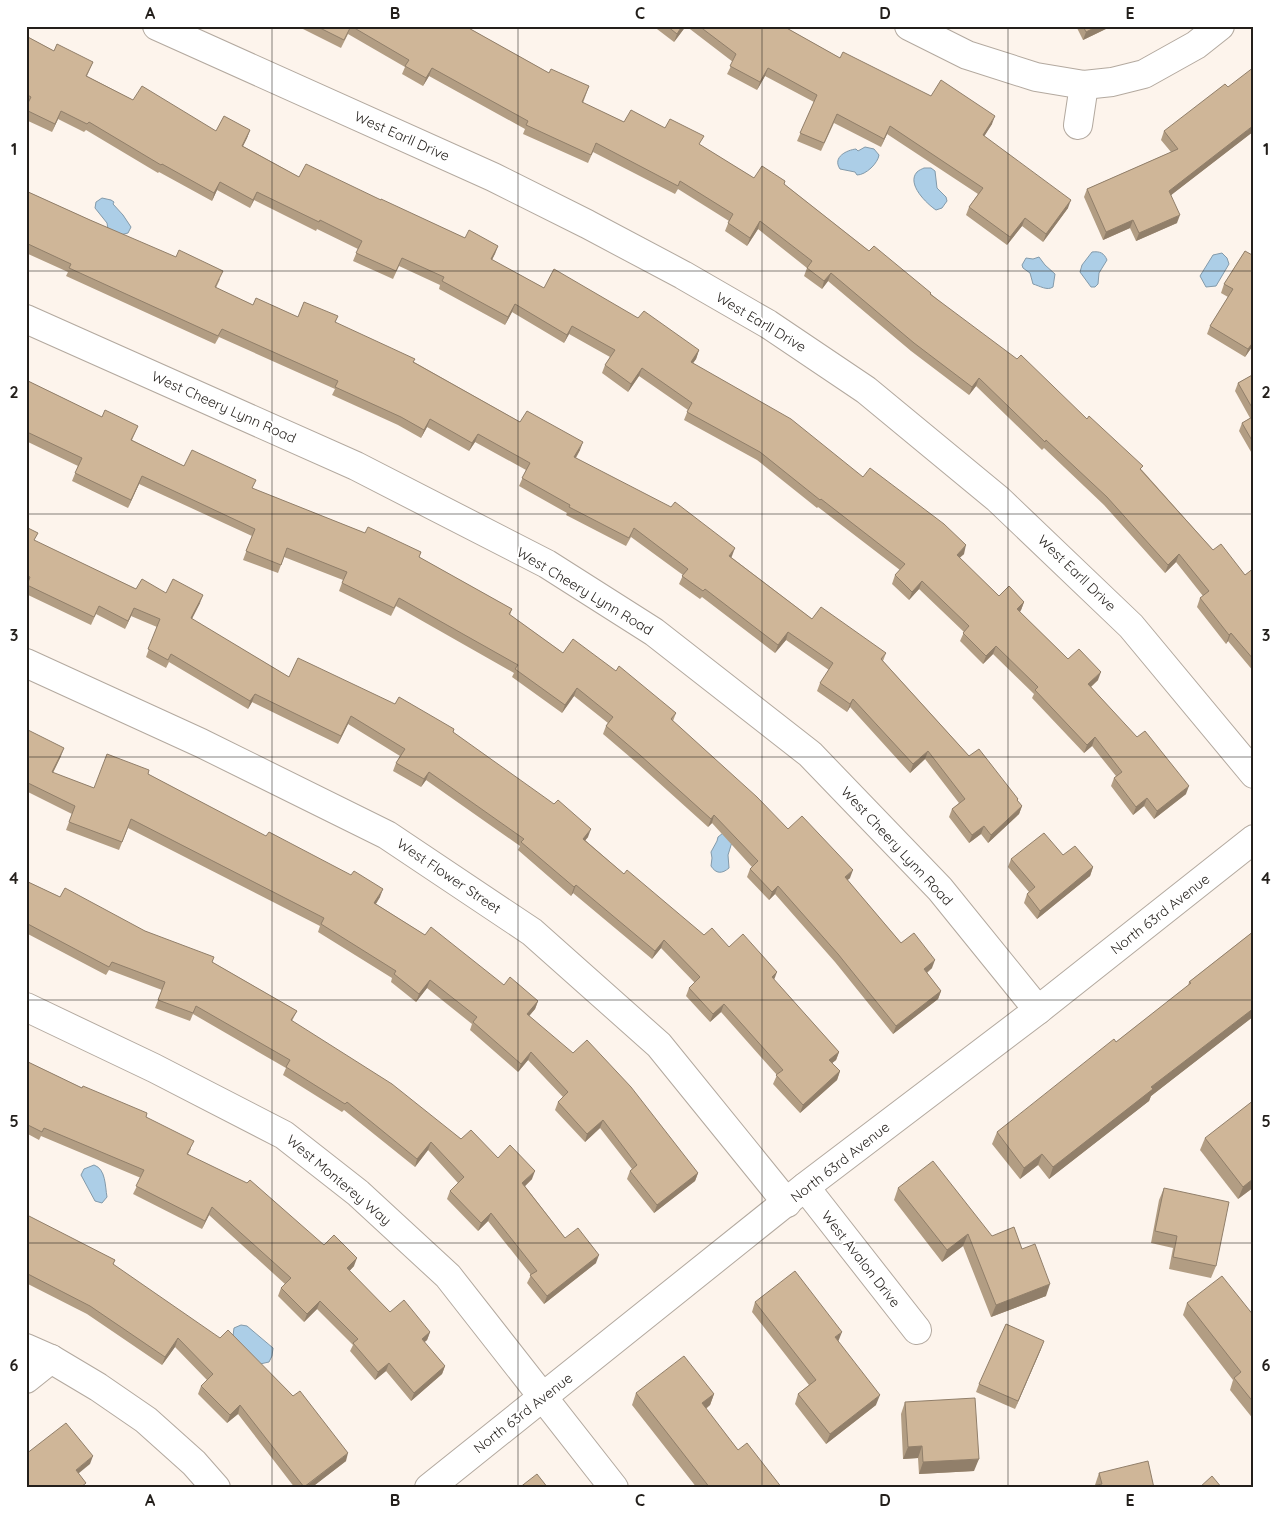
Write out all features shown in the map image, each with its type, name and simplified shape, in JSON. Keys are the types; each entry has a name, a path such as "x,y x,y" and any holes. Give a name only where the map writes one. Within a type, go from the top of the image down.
{"street":[{"name":"West Earll Drive","path":"157,26 210,37 587,224 683,275 768,324 866,390 998,499 1131,626 1254,774"},
{"path":"909,26 967,55 1036,77 1084,85 1112,82 1144,74 1196,45 1220,26"},
{"path":"1078,125 1084,85"},
{"name":"West Cheery Lynn Road","path":"26,319 356,466 547,564 654,632 810,754 940,889 1038,1010"},
{"name":"West Flower Street","path":"26,664 201,743 387,835 532,932 659,1045 796,1195"},
{"name":"North 63rd Avenue","path":"429,1488 796,1195 1038,1010 1254,839"},
{"name":"West Monterey Way","path":"26,1007 154,1068 284,1135 358,1193 448,1276 543,1397"},
{"name":"West Avalon Drive","path":"796,1195 917,1330"},
{"path":"26,1348 51,1359 98,1387 146,1420 194,1463 216,1488"},
{"path":"26,1380 51,1359"},
{"path":"543,1397 614,1488"}],"water":[{"path":"865,147 874,149 879,155 871,168 857,175 855,172 840,169 838,161 842,155"},
{"path":"924,168 931,168 935,171 937,188 946,197 947,201 942,208 936,210 932,207 923,199 916,188 914,177 917,172"},
{"path":"102,198 114,202 113,204 131,227 128,233 116,236 108,229 107,223 95,208 96,202"},
{"path":"1092,252 1101,253 1107,260 1099,273 1098,284 1095,287 1091,287 1080,272 1082,265"},
{"path":"1222,253 1227,258 1229,264 1216,286 1206,287 1200,276 1213,255"},
{"path":"1039,257 1055,274 1053,287 1051,288 1033,284 1030,273 1023,268 1022,265 1026,258 1033,259"},
{"path":"723,833 732,842 728,855 729,868 719,872 715,871 711,866 711,852 718,837"},
{"path":"94,1165 101,1170 104,1178 107,1197 102,1203 95,1201 81,1175 84,1169"},
{"path":"241,1325 247,1326 273,1348 269,1362 260,1364 233,1336 234,1328"}],"building":[{"path":"316,26 351,26 344,40"},
{"path":"351,26 465,26 549,73 551,69 589,86 582,102 624,122 631,110 665,128 670,119 704,136 699,144 754,178 762,166 785,181 784,184 869,251 874,246 930,294 1017,359 1021,355 1087,419 1089,416 1143,466 1140,469 1213,550 1221,544 1245,575 1254,568 1254,660 1231,633 1229,635 1200,598 1209,591 1179,554 1168,565 1107,497 1046,440 1045,442 979,378 972,387 914,343 831,273 824,281 807,268 812,261 760,221 750,238 728,223 733,214 680,181 678,186 596,143 591,155 526,125 528,121 432,68 426,78 405,66 409,60"},
{"path":"667,26 682,26 677,34"},
{"path":"699,26 783,26 840,58 843,52 931,96 941,80 995,116 983,135 1071,200 1046,234 1025,218 1010,237 969,207 983,188 890,126 884,139 837,114 824,143 800,133 817,95 768,68 760,82 730,66 736,54"},
{"path":"1083,26 1098,26 1086,32"},
{"path":"26,36 54,51 57,44 93,62 86,76 133,100 142,86 216,131 224,116 250,130 242,146 299,177 306,164 465,238 469,230 498,246 491,259 544,288 554,269 638,318 644,311 699,350 691,362 791,419 863,477 870,468 944,524 966,545 957,555 999,596 1009,586 1024,602 1017,609 1068,659 1079,649 1101,672 1088,684 1137,737 1145,731 1189,786 1157,811 1147,798 1136,807 1114,778 1122,772 1095,737 1087,745 1035,690 1038,687 996,646 986,656 963,633 969,626 922,581 912,592 895,575 905,564 760,452 687,412 692,403 642,368 631,384 605,365 615,350 572,326 567,335 515,304 508,317 442,281 444,277 402,258 396,271 356,253 362,241 257,192 253,200 220,182 214,193 161,165 89,122 87,124 61,111 55,124 26,110 31,97 26,94"},
{"path":"1254,67 1254,125 1169,191 1180,215 1139,233 1133,220 1106,232 1087,189 1178,149 1164,131 1225,84 1228,87"},
{"path":"26,191 176,257 179,250 223,271 215,287 253,305 256,298 298,317 304,302 338,316 335,322 415,359 413,362 520,422 527,411 583,442 574,457 671,507 675,502 735,548 729,556 812,619 821,607 886,653 881,659 969,756 979,749 1022,806 991,835 984,826 972,835 952,809 965,799 928,751 913,764 853,699 850,704 820,683 833,663 788,632 778,645 705,589 703,591 682,576 688,569 634,528 629,538 569,507 570,505 522,478 530,463 478,434 472,443 430,419 424,430 401,417 335,387 338,381 222,329 218,336 69,268 71,264 26,243"},
{"path":"1245,251 1254,256 1254,341 1248,349 1210,326 1233,289 1224,284"},
{"path":"1254,374 1254,411 1238,383"},
{"path":"26,380 102,417 105,410 138,426 131,440 184,466 192,450 256,480 252,488 365,533 368,527 421,552 419,557 512,609 509,614 563,653 573,639 616,671 619,666 676,713 671,719 757,797 788,829 802,816 853,870 845,877 901,943 914,933 935,960 924,969 941,991 896,1026 838,954 778,886 772,892 750,869 758,861 714,815 711,819 606,726 613,717 577,688 565,705 515,669 518,665 399,598 394,608 342,583 347,572 287,548 281,565 246,551 255,529 142,476 131,500 75,473 82,458 27,432 26,435"},
{"path":"1254,416 1254,444 1242,423"},
{"path":"26,527 38,533 34,540 136,589 142,579 166,593 173,579 203,595 191,618 289,677 298,658 395,704 399,697 454,729 453,732 554,804 558,800 591,829 583,839 624,874 627,870 704,935 712,928 729,947 743,934 777,972 772,977 839,1052 829,1060 840,1071 803,1105 776,1075 783,1070 724,1004 713,1014 689,988 700,977 664,940 655,951 521,842 524,839 429,772 424,779 396,763 405,749 351,716 341,736 255,694 250,701 171,654 168,660 148,649 160,619 134,608 128,621 99,606 94,617 27,585 30,577 26,575"},
{"path":"26,729 64,748 52,772 94,788 107,754 149,770 148,774 266,836 269,832 351,875 354,871 383,889 374,903 425,935 431,927 504,985 510,977 538,1001 527,1014 573,1053 587,1040 631,1087 698,1173 657,1205 630,1171 637,1165 603,1120 587,1134 558,1102 568,1092 531,1052 521,1064 473,1022 477,1017 430,980 419,994 394,974 396,971 321,924 324,918 131,819 122,842 69,822 75,806 26,782"},
{"path":"1044,833 1063,855 1075,846 1093,867 1040,911 1027,894 1035,887 1011,859"},
{"path":"26,881 60,897 65,888 145,931 214,957 212,962 297,1011 291,1020 392,1084 461,1139 471,1130 498,1158 510,1145 535,1171 522,1183 565,1238 578,1228 599,1255 547,1296 530,1275 537,1271 491,1213 481,1223 450,1191 464,1177 431,1142 417,1159 347,1102 345,1104 286,1067 290,1060 196,1006 193,1013 158,1000 165,982 112,962 109,967 26,923"},
{"path":"1254,931 1254,1008 1151,1087 1153,1089 1053,1167 1042,1154 1024,1168 997,1132 1114,1039 1116,1042"},
{"path":"26,1061 82,1088 83,1086 147,1113 146,1117 194,1141 187,1154 247,1183 250,1180 324,1245 334,1235 357,1258 347,1268 390,1312 404,1300 430,1332 422,1339 445,1366 414,1393 389,1363 378,1372 353,1343 358,1339 320,1301 307,1314 281,1288 291,1278 212,1207 205,1221 136,1186 144,1170 44,1128 42,1132 26,1124"},
{"path":"1254,1100 1254,1178 1243,1187 1205,1138"},
{"path":"933,1161 992,1236 1014,1227 1022,1249 1035,1244 1050,1284 996,1305 968,1234 947,1250 898,1188"},
{"path":"1164,1188 1229,1202 1216,1266 1173,1257 1177,1236 1155,1231"},
{"path":"26,1212 28,1213 27,1215 115,1260 113,1264 220,1338 228,1330 293,1396 300,1391 348,1453 304,1487 240,1405 230,1415 201,1386 213,1374 178,1338 165,1357 90,1306 26,1273"},
{"path":"795,1271 842,1332 835,1337 880,1395 830,1434 798,1394 816,1380 755,1302"},
{"path":"1222,1276 1254,1316 1254,1403 1234,1378 1241,1372 1187,1303"},
{"path":"1006,1324 1044,1341 1018,1401 979,1384"},
{"path":"684,1356 714,1394 702,1403 738,1450 747,1443 782,1488 710,1488 636,1393"},
{"path":"975,1398 979,1459 923,1462 922,1446 908,1447 905,1402"},
{"path":"66,1423 93,1456 76,1470 86,1483 80,1488 26,1488 26,1454"},
{"path":"1148,1461 1154,1488 1084,1488 1102,1484 1099,1473"},
{"path":"537,1474 548,1488 519,1488"},
{"path":"1212,1476 1222,1488 1199,1488"}]}
